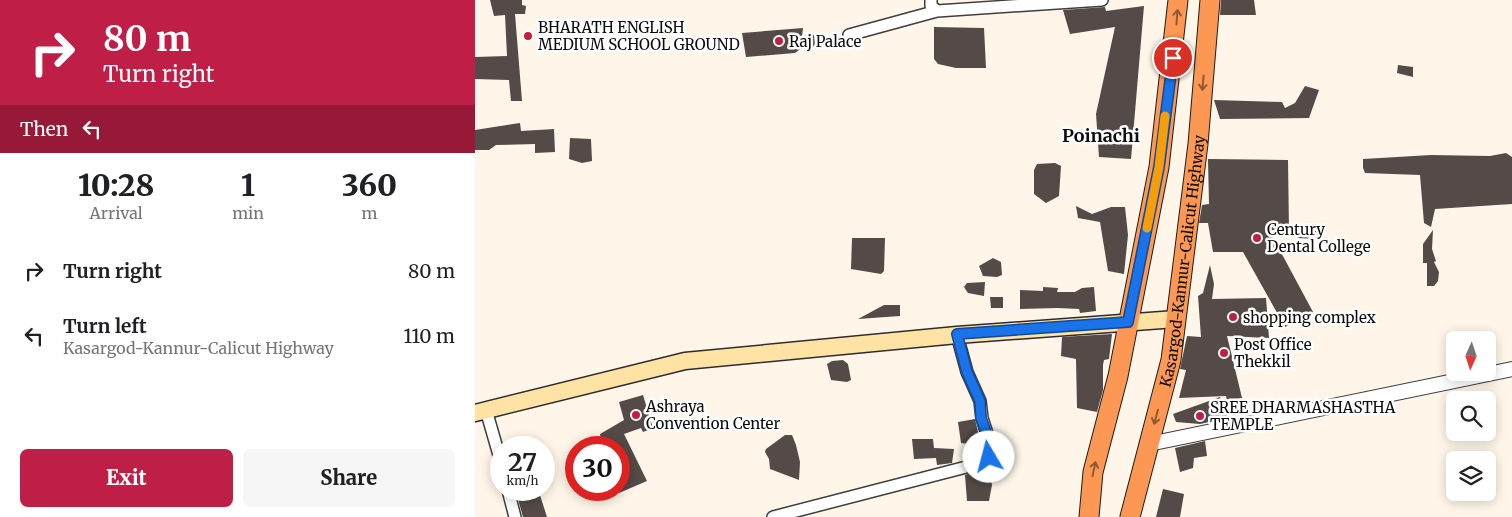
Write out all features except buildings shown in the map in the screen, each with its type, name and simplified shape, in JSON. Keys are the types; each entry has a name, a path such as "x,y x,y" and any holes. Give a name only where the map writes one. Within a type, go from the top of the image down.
{"highway":[{"path":"1089,517 1093,472 1118,376 1159,167 1178,0"},
{"name":"Kasargod-Kannur-Calicut Highway","path":"1130,517 1171,360 1198,144 1210,0"}],"main road":[{"path":"481,412 685,361 957,334 1177,319"}],"street":[{"path":"849,35 931,4 1102,0"},
{"path":"773,517 929,477 935,473 973,465 989,457 990,443 981,418 980,401 967,372 957,334"},
{"path":"1149,444 1512,369"},
{"path":"481,412 491,436"},
{"path":"511,501 515,517"}],"slow traffic":[{"path":"1147,228 1159,167 1165,116"}],"place":[{"name":"BHARATH ENGLISH MEDIUM SCHOOL GROUND","path":"528,36"},
{"name":"Raj Palace","path":"779,41"},
{"name":"Century Dental College","path":"1257,238"},
{"name":"shopping complex","path":"1233,317"},
{"name":"Post Office Thekkil","path":"1224,353"},
{"name":"Ashraya Convention Center","path":"636,415"},
{"name":"SREE DHARMASHASTHA TEMPLE","path":"1200,416"}],"district":[{"name":"Poinachi","path":"1101,135"}],"route":[{"path":"989,457 990,443 981,418 980,401 967,372 957,334 1128,322 1159,167 1173,58"}]}
